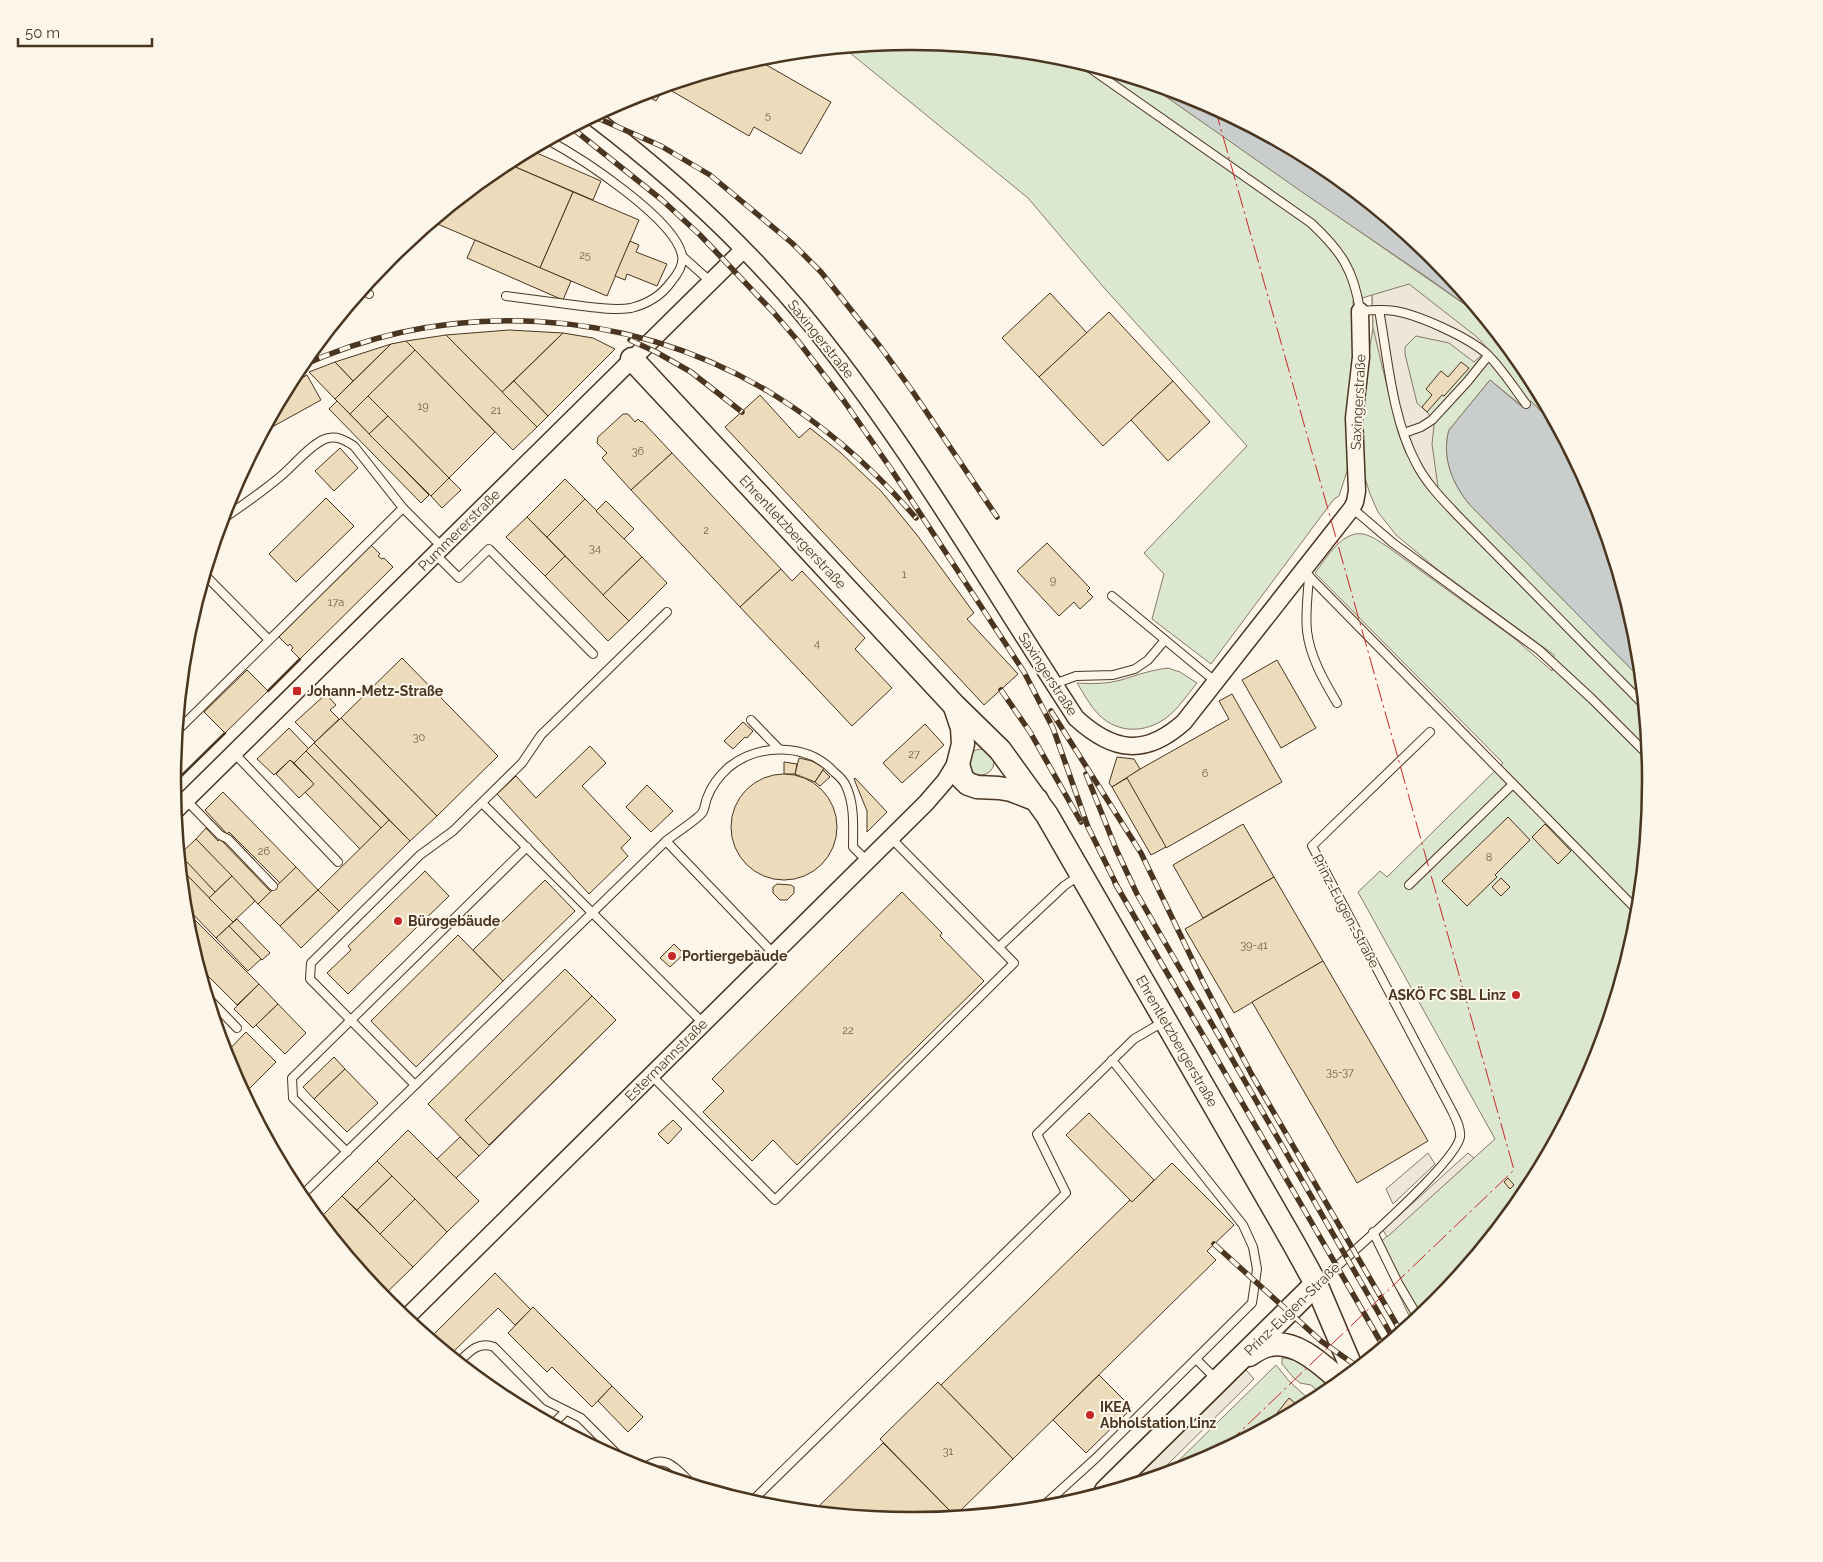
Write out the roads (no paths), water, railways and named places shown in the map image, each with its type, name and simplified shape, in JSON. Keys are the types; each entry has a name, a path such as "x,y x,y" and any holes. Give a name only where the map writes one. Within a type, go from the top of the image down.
{"street":[{"name":"Saxingerstraße","path":"597,121 643,156 692,200 743,250 799,310 874,407 1076,718 1106,741 1129,746 1144,745 1156,742 1176,730 1306,573 1352,508 1357,491 1354,418 1361,357 1360,311"},
{"name":"Pummererstraße","path":"181,804 743,250"},
{"name":"Ehrentletzbergerstraße","path":"632,359 954,705 997,747 1037,800 1082,874 1165,1021 1277,1212 1316,1284 1351,1366"},
{"name":"Ehrentletzbergerstraße","path":"954,705 962,728 963,744 958,768 962,778 968,784 981,787"},
{"path":"959,756 970,743 978,741 988,742 997,747 1004,762 1002,775 993,784 981,787"},
{"name":"Estermannstraße","path":"411,1313 926,803 945,781 959,756"},
{"path":"981,787 1010,790 1037,800"},
{"name":"Estermannstraße","path":"926,803 953,790 981,787"},
{"name":"Prinz-Eugen-Straße","path":"1114,1483 1316,1284"},
{"name":"Prinz-Eugen-Straße","path":"1239,1360 1269,1345 1284,1344 1297,1348 1307,1354 1335,1377"}],"lane":[{"path":"1099,75 1311,223 1336,248 1344,260 1354,282 1360,311 1394,310 1412,315 1479,348 1488,356 1526,404"},
{"path":"554,143 610,178 646,209 670,232 679,244 683,257 711,282"},
{"path":"506,296 606,309 629,308 648,303 666,290 678,273 683,257"},
{"path":"1379,310 1394,392 1404,434 1416,464 1438,495 1637,697"},
{"path":"1404,434 1432,420 1488,356"},
{"path":"232,512 274,481 325,439 334,437 345,440 354,446 364,457 459,578 489,548 593,654"},
{"path":"183,725 403,508"},
{"path":"1352,508 1393,543 1539,650 1641,748"},
{"path":"1306,573 1308,639 1323,680 1337,703"},
{"path":"1306,573 1631,904"},
{"path":"209,579 269,640"},
{"path":"1112,596 1216,682"},
{"path":"415,1086 310,980 311,963 420,855 453,831 482,803 522,763 541,735 667,612"},
{"path":"1054,684 1076,676 1113,675 1134,669 1148,660 1165,640"},
{"path":"751,720 779,749"},
{"name":"Prinz-Eugen-Straße","path":"1316,1284 1438,1170 1456,1148 1460,1136 1458,1125 1312,846 1430,732"},
{"path":"307,1191 666,841 702,813 707,797 717,780 730,767 744,758 760,752 779,749 806,753 828,765 843,781 849,794 852,812 853,847 867,861"},
{"path":"234,753 338,862"},
{"path":"1409,885 1512,784"},
{"path":"482,803 703,1023"},
{"path":"182,806 228,839 273,886"},
{"path":"651,1075 774,1200 1014,963 890,838"},
{"path":"666,841 773,953"},
{"path":"347,1152 293,1098 292,1078 527,847"},
{"path":"999,947 1064,886 1082,874"},
{"path":"216,1006 237,1028"},
{"path":"758,1495 1066,1193 1038,1134 1134,1039 1165,1021"},
{"path":"1052,1498 1096,1458 1252,1303 1257,1269 1253,1247 1243,1224 1112,1060"},
{"path":"1373,1232 1414,1311"},
{"path":"463,1358 476,1347 485,1345 494,1347 547,1401 581,1418 609,1446"},
{"path":"1196,1359 1218,1381"},
{"path":"557,1420 566,1411"},
{"path":"651,1463 666,1462 674,1466 682,1475"}],"railway":[{"path":"601,119 661,146 710,175 792,243 821,272 882,349 913,392 997,517"},
{"path":"576,131 662,200 700,235 774,313 844,401 891,469 1024,672 1053,728 1088,827 1119,890"},
{"path":"314,361 357,344 416,329 477,322 538,322 599,329 658,343 716,364 771,393 791,406 830,434 866,466 916,518"},
{"path":"630,340 691,372 742,412"},
{"path":"1001,690 1030,732 1081,822"},
{"path":"1051,711 1141,853 1204,984 1252,1075 1398,1326"},
{"path":"1086,774 1116,849 1137,894 1390,1333"},
{"path":"1115,883 1380,1342"},
{"path":"1214,1244 1321,1341 1353,1364"}],"place":[{"name":"Johann-Metz-Straße","path":"297,691"},
{"name":"Bürogebäude","path":"398,921"},
{"name":"Portiergebäude","path":"672,956"},
{"name":"ASKÖ FC SBL Linz","path":"1516,995"},
{"name":"IKEA Abholstation Linz","path":"1090,1415"}]}
